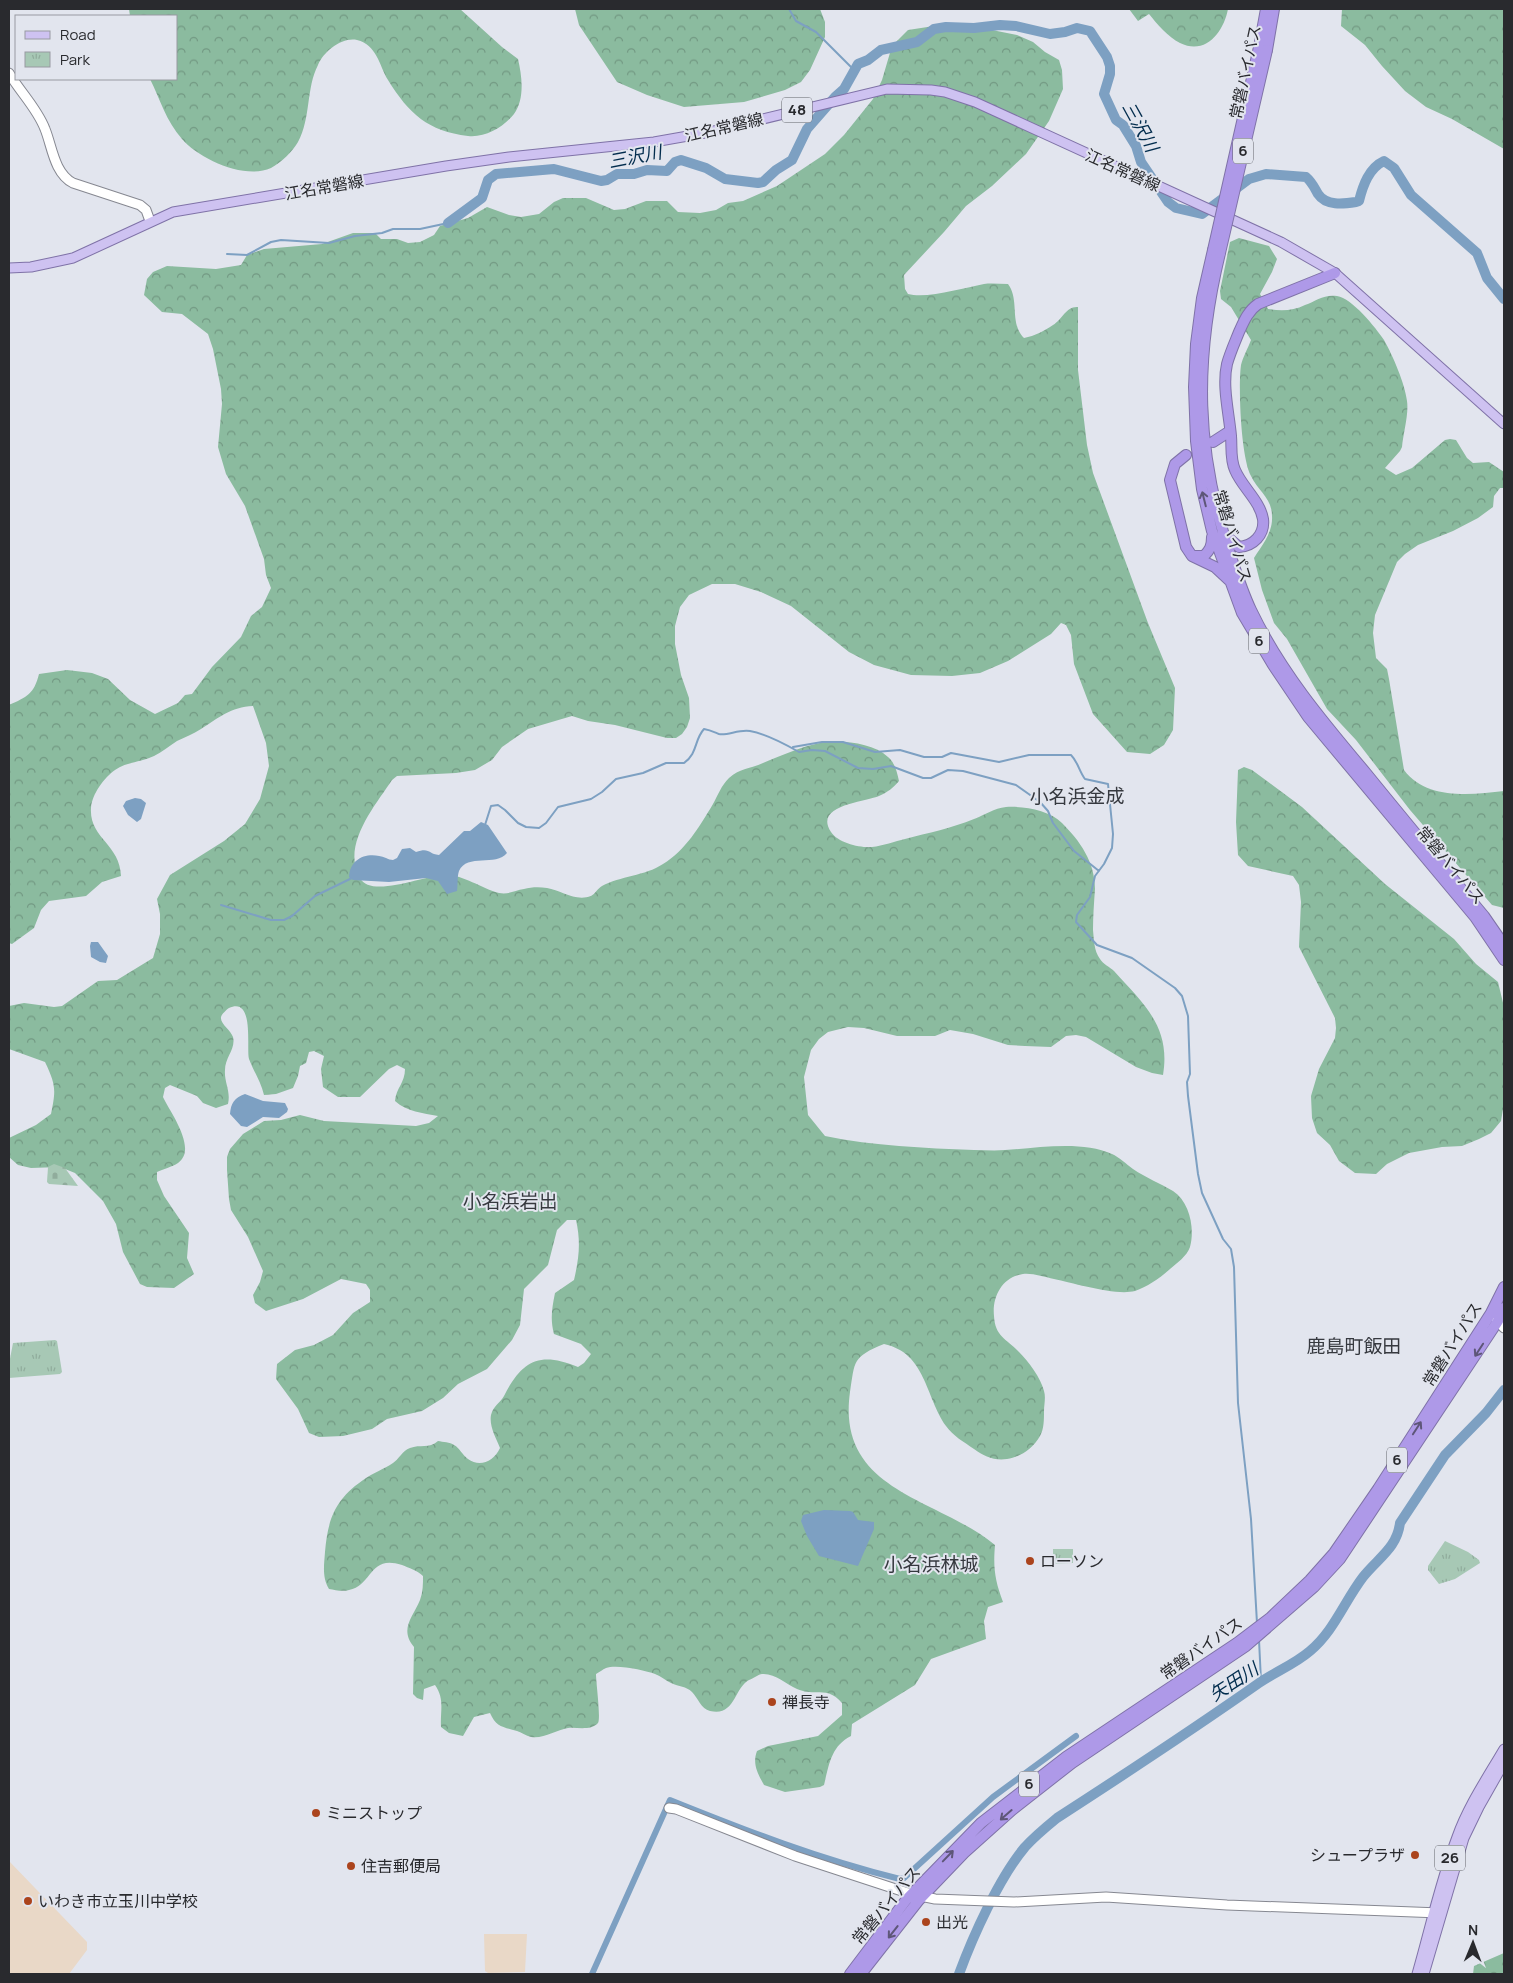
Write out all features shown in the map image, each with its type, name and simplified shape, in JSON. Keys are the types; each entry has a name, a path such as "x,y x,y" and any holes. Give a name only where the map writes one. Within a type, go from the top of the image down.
{"highway":[{"name":"常磐バイパス","path":"1263,48 1266,9"},
{"name":"常磐バイパス","path":"1274,9 1263,48 1216,252 1202,298 1196,344 1194,387 1200,480 1234,578 1280,662 1312,708 1477,908 1504,945"},
{"path":"1192,556 1204,556 1212,545 1217,532 1239,547 1246,547 1261,534 1263,518 1235,471 1232,456 1226,366 1249,312 1264,300 1335,273"},
{"path":"1214,442 1230,431"},
{"path":"1186,455 1176,464 1170,480 1186,546 1192,556 1234,578 1246,547"},
{"name":"常磐バイパス","path":"1234,578 1242,613 1273,665 1308,717 1475,917 1504,960"},
{"name":"常磐バイパス","path":"1270,1622 1334,1553 1378,1489 1491,1312 1504,1287"},
{"name":"常磐バイパス","path":"861,1974 922,1897 990,1829 1042,1785 1246,1641 1314,1588 1340,1559 1501,1324 1504,1308"},
{"name":"常磐バイパス","path":"850,1974 911,1894 981,1823 1036,1779 1246,1641"}],"main road":[{"name":"江名常磐線","path":"9,268 31,267 73,258 173,212 446,166 509,157 654,142 705,133 878,91 916,88 945,92 975,102 1281,242 1335,273 1504,424"},
{"name":"26","path":"1424,1974 1437,1913 1457,1836 1472,1803 1504,1750"},
{"name":"26","path":"1417,1974 1464,1838 1504,1763"}],"street":[{"path":"9,73 34,107 44,126 55,159 64,176 72,183 140,205 146,210 150,222"},
{"path":"1491,1312 1501,1324"},
{"path":"669,1808 676,1809 795,1856 922,1897 1009,1902 1106,1897 1227,1905 1437,1913"}],"shaded area":[{"name":"いわき市立玉川中学校","path":"9,1861 87,1942 87,1950 69,1974 9,1974"},
{"path":"484,1934 527,1934 525,1972 488,1973 485,1971"}],"green space":[{"path":"129,9 460,9 518,59 521,73 520,101 510,119 494,131 468,136 442,130 421,119 404,102 388,80 377,56 369,46 357,40 345,41 329,50 318,65 314,74 305,123 298,142 293,149 283,160 271,168 260,171 236,169 223,166 199,154 182,139 167,117 150,80 178,80 178,15 130,15"},
{"path":"575,9 820,9 825,22 825,37 810,70 801,82 785,90 744,102 684,107 647,95 617,82 579,25"},
{"path":"1129,9 1228,9 1218,33 1212,39 1206,44 1189,46 1171,37 1149,14 1138,21"},
{"path":"1342,9 1504,9 1504,149 1452,119 1426,107 1405,91 1365,45 1341,26"},
{"path":"934,26 987,29 1017,35 1033,42 1059,60 1062,70 1063,89 1049,121 1026,154 992,186 966,206 904,275 905,289 908,294 925,295 984,284 1008,284 1012,290 1019,332 1024,338 1036,335 1056,322 1070,309 1078,307 1078,370 1087,445 1093,473 1148,623 1175,688 1173,730 1164,745 1150,754 1127,752 1093,714 1074,664 1071,635 1066,625 1061,623 1051,634 1008,661 980,673 952,676 911,675 874,665 849,652 791,606 761,592 735,584 712,584 689,595 680,607 675,626 675,644 681,675 689,698 690,718 682,734 676,738 667,738 572,716 528,729 502,747 492,760 475,770 456,773 397,776 392,780 362,826 357,839 355,865 360,878 366,884 375,886 399,884 445,875 466,879 499,893 538,887 552,889 579,898 591,896 609,883 656,868 671,859 697,829 724,784 733,775 741,770 798,749 828,742 856,743 881,752 892,762 899,781 890,790 882,794 843,806 829,816 827,823 834,836 856,846 880,846 957,825 1006,807 1028,808 1050,815 1062,823 1075,837 1089,861 1095,889 1093,930 1098,956 1135,994 1153,1017 1163,1043 1163,1075 1136,1067 1086,1037 1076,1035 1066,1036 1051,1047 1008,1045 973,1034 950,1030 935,1036 897,1036 864,1028 848,1027 828,1032 819,1039 811,1050 804,1077 808,1115 825,1136 862,1142 974,1150 1073,1146 1087,1147 1115,1155 1138,1172 1173,1191 1184,1202 1190,1216 1192,1232 1190,1247 1182,1259 1162,1276 1149,1285 1135,1291 1117,1292 1027,1274 1009,1279 1004,1284 995,1302 994,1316 997,1329 1002,1337 1030,1365 1040,1381 1045,1396 1044,1424 1041,1433 1030,1448 1012,1458 998,1459 989,1457 978,1452 952,1433 939,1414 917,1366 898,1349 884,1344 866,1353 857,1361 850,1392 850,1425 859,1451 874,1472 896,1488 972,1529 995,1545 995,1574 1003,1602 988,1607 984,1621 986,1639 931,1659 915,1685 852,1724 851,1736 839,1745 832,1757 824,1785 785,1792 764,1785 756,1769 755,1760 757,1751 768,1746 818,1736 842,1715 842,1703 831,1694 803,1691 767,1674 761,1674 749,1680 740,1689 729,1706 725,1710 718,1712 707,1710 690,1690 657,1675 630,1668 605,1668 596,1674 599,1720 592,1727 568,1728 541,1737 531,1737 500,1726 490,1713 474,1717 463,1736 449,1733 441,1727 441,1700 435,1685 424,1689 423,1700 413,1694 414,1647 410,1641 407,1629 421,1597 423,1576 402,1565 383,1564 377,1567 357,1587 344,1591 329,1589 324,1571 328,1528 335,1509 347,1493 366,1478 393,1463 410,1448 428,1446 438,1441 452,1444 473,1462 482,1463 490,1460 500,1448 492,1428 491,1415 518,1374 525,1367 543,1360 565,1362 578,1367 584,1363 591,1354 581,1344 554,1334 552,1318 555,1293 574,1280 579,1250 576,1220 567,1220 557,1230 548,1265 524,1289 520,1325 512,1340 487,1369 458,1384 443,1398 422,1411 387,1419 372,1429 343,1436 319,1437 309,1433 298,1409 276,1379 277,1364 295,1350 314,1345 333,1335 353,1313 370,1302 370,1290 366,1284 341,1279 303,1299 266,1311 255,1303 253,1295 263,1271 248,1237 231,1210 227,1170 227,1157 230,1149 243,1134 264,1121 281,1120 300,1115 324,1121 416,1126 429,1123 438,1116 410,1110 395,1101 404,1078 405,1069 397,1065 389,1069 360,1097 338,1097 323,1087 321,1069 324,1056 314,1051 309,1052 306,1063 300,1066 293,1088 276,1094 264,1095 249,1059 246,1016 243,1009 237,1006 229,1008 221,1017 222,1022 232,1034 234,1041 225,1065 225,1079 229,1095 228,1104 216,1108 203,1103 197,1096 170,1085 165,1088 163,1097 181,1130 185,1149 183,1157 178,1163 157,1172 157,1180 164,1196 189,1233 187,1258 194,1274 174,1288 147,1287 140,1284 123,1252 116,1224 103,1201 75,1173 60,1167 31,1168 18,1165 9,1157 9,1138 36,1125 51,1114 54,1088 45,1062 9,1049 9,1006 24,1003 54,1007 62,1006 98,981 117,980 153,958 160,934 160,914 157,899 170,875 224,841 245,824 260,799 269,766 266,743 253,706 238,708 177,741 160,753 115,770 99,787 91,808 95,827 116,856 121,876 102,882 86,896 49,901 41,910 34,928 12,944 9,943 9,705 29,694 35,686 39,674 67,670 92,673 108,679 130,700 155,714 178,703 185,695 192,694 212,667 241,637 251,616 262,607 271,588 266,575 264,559 245,506 226,474 218,447 222,404 221,389 208,334 182,314 162,312 144,295 147,279 153,272 167,266 216,269 241,265 247,255 264,249 322,244 353,233 375,233 381,239 397,239 408,243 420,242 434,235 440,226 468,218 487,207 521,217 539,214 554,202 563,198 586,198 614,210 625,209 646,201 667,201 678,212 700,213 716,210 728,203 743,201 777,186 825,154 844,135 873,99 882,80 892,46 908,30"},
{"path":"1239,238 1269,246 1277,259 1260,294 1268,309 1291,309 1324,297 1337,296 1350,302 1370,321 1384,340 1401,378 1406,394 1407,406 1402,447 1385,468 1396,475 1412,468 1445,440 1450,439 1456,440 1467,458 1473,463 1489,462 1504,472 1504,488 1500,488 1494,496 1493,507 1478,518 1453,531 1418,545 1397,562 1375,615 1373,633 1376,658 1387,669 1404,770 1413,780 1437,791 1478,794 1504,791 1504,908 1492,905 1410,810 1356,740 1327,709 1287,639 1274,623 1262,590 1254,558 1269,533 1272,516 1270,504 1251,476 1248,467 1241,422 1241,365 1251,340 1231,307 1221,299 1220,291 1230,242"},
{"path":"1244,767 1252,770 1302,807 1385,884 1454,939 1476,964 1498,982 1504,1007 1504,1103 1501,1121 1491,1133 1462,1146 1442,1147 1409,1153 1387,1164 1376,1174 1355,1173 1339,1161 1330,1145 1317,1133 1312,1118 1311,1096 1319,1069 1335,1038 1335,1018 1299,947 1301,902 1299,885 1293,876 1248,866 1238,855 1236,822 1238,770"},
{"path":"54,1164 65,1168 78,1186 49,1184 47,1182 48,1167"},
{"path":"57,1341 62,1372 60,1374 9,1378 9,1364 13,1343"},
{"path":"1445,1541 1468,1552 1479,1560 1480,1563 1455,1579 1439,1584 1428,1570 1428,1566"},
{"path":"1053,1549 1073,1549 1073,1563 1053,1564"},
{"path":"1504,1953 1504,1974 1473,1974 1474,1966"}],"water":[{"path":"135,798 141,799 146,803 141,819 137,822 128,815 123,806 126,801"},
{"path":"481,822 488,825 507,853 496,859 475,861 463,866 458,873 457,891 447,894 438,881 426,878 389,882 353,880 349,877 353,865 362,857 373,855 393,860 397,858 402,849 410,848 416,852 427,850 439,855 464,831 470,831"},
{"path":"91,942 98,942 108,956 106,963 91,957"},
{"path":"245,1094 263,1101 285,1103 288,1109 287,1112 279,1118 263,1117 247,1127 241,1126 230,1114 230,1110 236,1099"},
{"path":"824,1510 850,1511 853,1512 858,1520 874,1522 874,1529 858,1566 819,1556 807,1536 801,1521 803,1515"}],"waterway":[{"path":"789,9 796,21 816,32 855,71"},
{"name":"三沢川","path":"448,223 482,198 488,180 496,174 554,169 601,181 617,174 634,174 647,170 667,171 675,162 681,160 706,168 725,179 763,182 776,170 792,160 807,129 844,89 858,64 868,60 881,50 917,42 934,29 946,27 1016,26 1050,34 1077,28 1090,31 1107,57 1110,74 1104,94 1116,120 1123,125 1136,146 1141,162 1168,202 1176,208 1202,214 1249,179 1266,174 1306,177 1325,201 1340,204 1356,202 1359,201 1365,183 1374,168 1384,161 1394,168 1411,195 1477,253 1487,278 1504,299"},
{"path":"227,254 247,255 271,242 281,240 329,243 355,236 382,233 393,229 420,229 448,223"},
{"path":"485,825 491,806 498,805 518,823 526,827 539,828 546,823 558,807 591,799 616,779 643,773 666,763 684,763 692,755 704,729 719,734 746,731 756,732 769,737 799,752 825,751 858,768 873,769 891,766 923,778 931,778 948,770 963,771 1016,785 1040,802 1074,851 1099,871"},
{"path":"793,747 822,742 843,742 875,752 900,750 924,757 942,757 951,753 999,762 1029,755 1071,755 1085,779 1108,784 1113,834 1112,848 1095,876 1090,897 1077,915 1076,922 1097,945 1132,958 1175,988 1182,996 1188,1016 1190,1074 1187,1082 1198,1174 1202,1193 1223,1239 1231,1249 1234,1267 1238,1403 1251,1519 1257,1623"},
{"path":"221,905 271,920 284,920 292,916 315,896 352,878"},
{"name":"矢田川","path":"959,1974 996,1891 1025,1847 1057,1818 1310,1651 1326,1635 1363,1577 1391,1546 1400,1523 1445,1455 1486,1413 1504,1390"},
{"path":"1259,1640 1261,1681"},
{"path":"592,1974 670,1800 784,1844 841,1863 900,1879 904,1878 993,1797 1076,1736"}],"place":[{"name":"ローソン","path":"1030,1561"},
{"name":"禅長寺","path":"772,1702"},
{"name":"ミニストップ","path":"316,1813"},
{"name":"シュープラザ","path":"1415,1855"},
{"name":"住吉郵便局","path":"351,1866"},
{"name":"いわき市立玉川中学校","path":"28,1901"},
{"name":"出光","path":"926,1922"}],"district":[{"name":"小名浜金成","path":"1077,796"},
{"name":"小名浜岩出","path":"510,1201"},
{"name":"鹿島町飯田","path":"1354,1346"},
{"name":"小名浜林城","path":"931,1564"}]}
